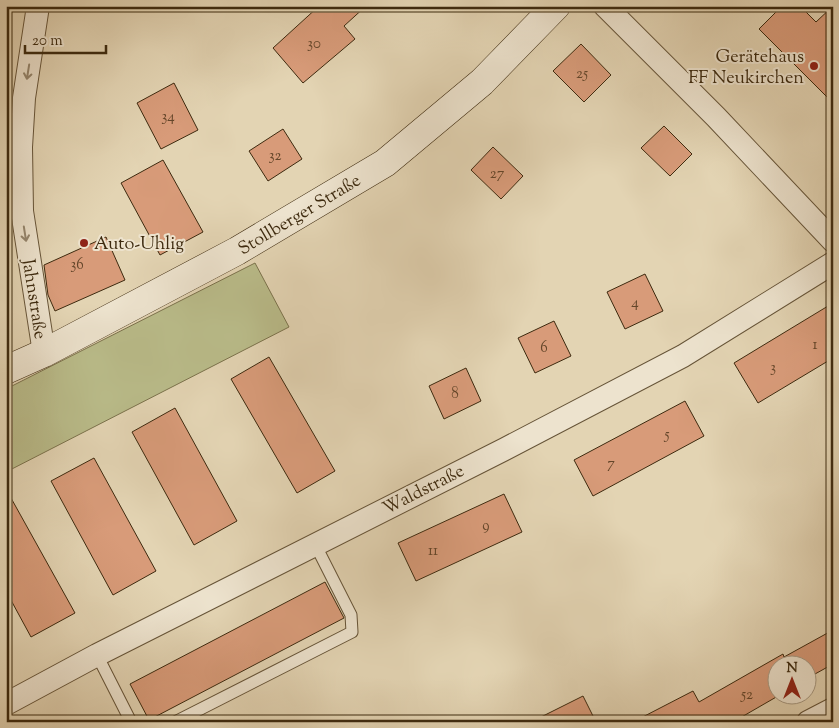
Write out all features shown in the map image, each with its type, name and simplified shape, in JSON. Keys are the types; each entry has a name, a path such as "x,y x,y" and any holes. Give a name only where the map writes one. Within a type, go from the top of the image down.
{"main road":[{"name":"Stollberger Straße","path":"6,370 44,353 237,251 385,163 482,82 556,6"}],"street":[{"name":"Jahnstraße","path":"38,6 24,98 21,156 22,211 44,353"},
{"path":"605,6 716,117 833,241"},
{"name":"Waldstraße","path":"6,704 97,655 505,449 683,356 833,263"},
{"path":"808,722 833,709"}],"lane":[{"path":"175,722 352,632 351,615 315,544"},
{"path":"97,655 130,722"}],"green space":[{"path":"255,263 289,327 6,472 6,389"}],"building":[{"path":"319,6 366,6 344,26 355,39 303,83 273,48"},
{"name":"Gerätehaus FF Neukirchen","path":"782,6 800,6 816,22 833,6 833,103 759,29"},
{"path":"581,44 611,75 584,102 553,71"},
{"path":"174,83 198,130 161,149 137,103"},
{"path":"664,126 692,154 670,176 641,148"},
{"path":"283,129 302,159 268,181 249,151"},
{"path":"493,147 523,176 501,199 471,170"},
{"path":"163,160 203,232 160,255 121,183"},
{"path":"106,237 125,280 55,311 48,295 44,265"},
{"path":"645,274 663,311 625,329 607,292"},
{"path":"833,303 833,358 758,403 734,363"},
{"path":"554,321 571,356 535,373 518,338"},
{"path":"269,357 335,471 297,493 231,379"},
{"path":"466,368 481,401 444,419 429,386"},
{"path":"685,401 704,436 593,496 574,460"},
{"path":"175,408 237,521 194,545 132,432"},
{"path":"94,458 156,571 113,595 51,481"},
{"path":"6,489 75,613 31,637 6,591"},
{"path":"504,494 522,532 416,581 398,543"},
{"path":"325,582 344,618 149,720 130,684"},
{"path":"833,630 833,664 816,673 816,656 786,656"},
{"path":"766,664 766,703 733,722 633,722 693,691 699,702"},
{"path":"583,696 596,722 531,722"}],"place":[{"name":"Gerätehaus FF Neukirchen","path":"814,66"},
{"name":"Auto-Uhlig","path":"84,243"}]}
